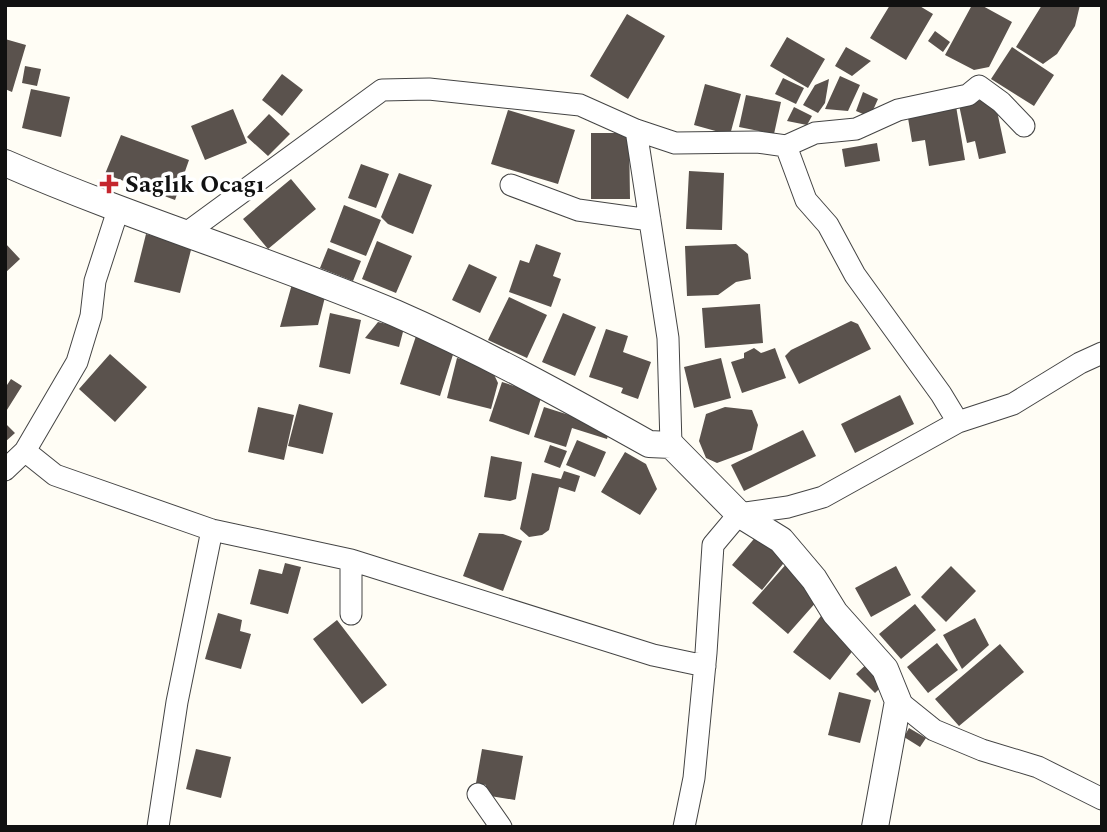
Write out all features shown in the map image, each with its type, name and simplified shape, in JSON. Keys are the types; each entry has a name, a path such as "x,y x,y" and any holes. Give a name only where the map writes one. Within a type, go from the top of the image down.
{"street":[{"path":"185,234 382,90 429,89 580,104 636,130 675,143 757,142 786,146 815,133 856,129 898,110 968,95 979,86 1001,102 1024,126"},
{"path":"636,130 668,338 671,445"},
{"path":"786,146 806,200 837,239 855,275 941,394 958,422"},
{"path":"5,163 118,210 397,314 485,357 649,444 671,445 740,514 781,540 798,559 835,613 885,669 898,701 934,730 982,750 1038,767 1102,799"},
{"path":"511,185 578,210 650,220"},
{"path":"5,470 25,451 77,362 91,316 95,281 118,210"},
{"path":"684,827 694,778 713,545 740,514 788,507 822,497 958,422 1013,404 1080,363 1102,353"},
{"path":"25,451 55,475 212,530 351,560 653,655 705,666"},
{"path":"159,827 177,702 212,530"},
{"path":"351,560 351,614"},
{"path":"875,827 898,701"},
{"path":"478,794 500,827"}],"building":[{"path":"890,5 918,5 933,14 906,60 870,38"},
{"path":"972,5 981,5 1012,22 989,67 974,70 945,55"},
{"path":"1042,5 1080,5 1075,26 1057,54 1043,64 1016,47"},
{"path":"627,14 665,36 628,99 590,76"},
{"path":"935,31 950,42 943,52 928,41"},
{"path":"787,37 825,59 808,88 770,66"},
{"path":"5,39 26,45 12,92 5,89"},
{"path":"846,47 871,61 852,76 835,66"},
{"path":"1012,47 1054,75 1034,106 991,79"},
{"path":"25,66 41,69 37,86 22,83"},
{"path":"282,74 303,90 282,116 262,100"},
{"path":"840,76 860,85 848,111 825,109"},
{"path":"783,78 804,88 796,104 775,94"},
{"path":"829,79 825,103 818,113 803,105 815,85"},
{"path":"705,84 741,94 730,135 694,125"},
{"path":"31,89 70,97 61,137 22,128"},
{"path":"863,92 878,99 870,117 856,111"},
{"path":"746,95 781,102 774,134 739,127"},
{"path":"994,97 1006,153 979,159 975,141 967,143 959,105"},
{"path":"956,106 965,160 929,166 925,140 912,142 908,118"},
{"path":"794,107 812,116 807,125 787,121"},
{"path":"233,109 247,143 205,160 191,126"},
{"path":"508,110 575,130 558,184 491,164"},
{"path":"269,114 290,134 268,156 247,137"},
{"path":"591,133 629,133 630,199 591,199"},
{"path":"121,135 189,160 175,200 105,174"},
{"path":"877,143 880,161 845,167 842,149"},
{"path":"361,164 389,174 376,208 348,198"},
{"path":"689,171 724,173 722,230 686,229"},
{"path":"399,173 432,185 413,234 388,224 381,217"},
{"path":"291,179 316,209 268,249 243,219"},
{"path":"344,205 381,220 366,256 330,242"},
{"path":"146,234 192,246 180,293 134,282"},
{"path":"377,241 412,256 396,293 362,279"},
{"path":"5,243 20,259 5,273"},
{"path":"536,244 561,253 553,276 561,279 551,307 509,292 520,260 529,263"},
{"path":"736,244 748,254 751,279 736,282 718,295 687,296 685,246"},
{"path":"328,248 361,261 353,281 320,268"},
{"path":"469,264 497,277 480,313 452,300"},
{"path":"292,284 326,293 318,325 280,327"},
{"path":"509,297 547,315 527,358 488,340"},
{"path":"760,304 763,343 705,348 702,308"},
{"path":"330,313 361,320 350,374 319,367"},
{"path":"563,313 596,327 575,376 542,362"},
{"path":"851,321 858,324 871,349 799,384 785,356 791,350"},
{"path":"378,322 404,328 399,347 365,338"},
{"path":"606,329 628,336 623,352 651,362 638,399 621,393 623,388 589,377"},
{"path":"417,333 456,345 440,396 400,384"},
{"path":"754,348 761,353 775,348 786,378 742,393 731,362 744,358 744,353"},
{"path":"110,354 147,387 115,422 79,389"},
{"path":"457,358 490,366 498,383 491,409 447,398"},
{"path":"721,358 731,398 694,408 684,367"},
{"path":"11,379 22,386 5,413 5,388"},
{"path":"502,382 542,395 529,435 489,421"},
{"path":"900,395 914,424 855,453 841,424"},
{"path":"299,404 333,413 323,454 288,446"},
{"path":"258,407 294,415 284,460 248,452"},
{"path":"544,407 610,428 607,439 572,428 566,447 534,437"},
{"path":"725,407 752,410 758,425 752,450 717,463 706,458 699,441 706,414"},
{"path":"5,423 15,433 5,442"},
{"path":"803,430 816,456 744,491 731,465"},
{"path":"577,440 606,452 595,477 566,465"},
{"path":"550,445 567,451 560,468 544,462"},
{"path":"625,452 646,464 657,489 640,515 601,492"},
{"path":"491,456 522,462 516,499 510,501 484,497"},
{"path":"564,471 580,476 575,492 559,487 549,530 542,535 529,537 520,529 532,473 561,479"},
{"path":"479,533 503,534 522,541 503,591 463,576"},
{"path":"758,534 787,559 762,590 732,565"},
{"path":"788,562 806,578 801,584 818,600 788,634 752,603"},
{"path":"285,563 301,567 288,614 250,604 259,569 282,574"},
{"path":"896,566 911,595 871,617 855,588"},
{"path":"951,566 976,591 946,622 921,597"},
{"path":"915,604 936,630 901,659 879,634"},
{"path":"218,613 242,620 240,631 251,634 241,669 205,659"},
{"path":"821,616 858,644 830,680 793,652"},
{"path":"975,618 989,645 962,669 943,635"},
{"path":"337,620 387,685 362,704 313,639"},
{"path":"937,643 958,670 928,693 907,667"},
{"path":"1000,644 1024,672 959,726 935,699"},
{"path":"870,661 888,680 875,693 856,674"},
{"path":"839,692 871,700 860,743 828,735"},
{"path":"909,728 926,738 920,747 904,737"},
{"path":"196,749 231,757 221,798 186,789"},
{"path":"482,749 523,756 515,800 484,795 486,785 476,783"}],"place":[{"name":"Saglık Ocagı","path":"109,184"}]}
